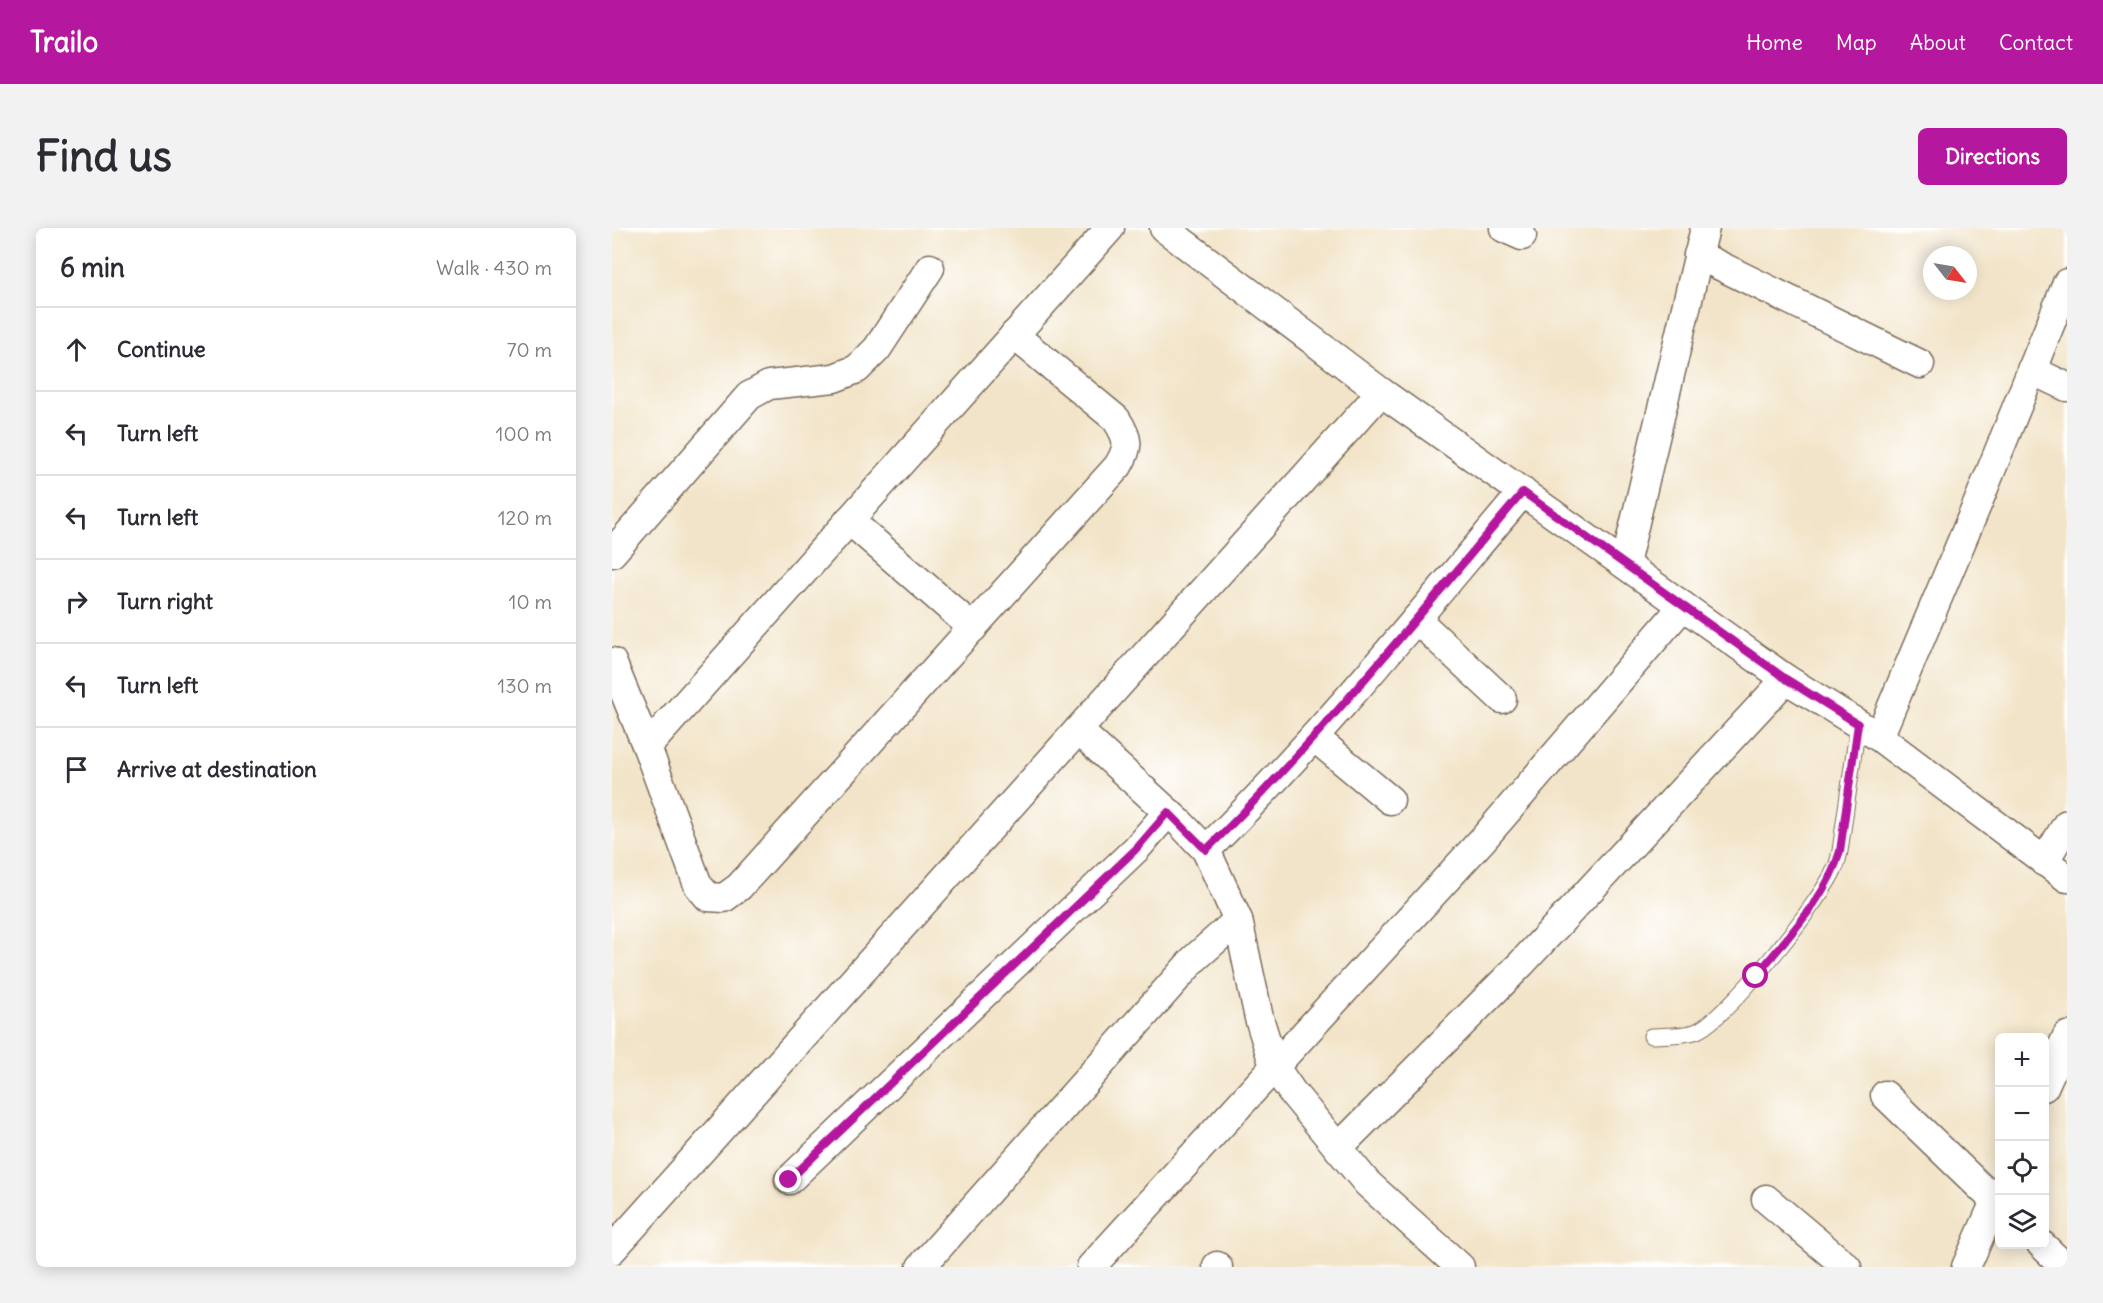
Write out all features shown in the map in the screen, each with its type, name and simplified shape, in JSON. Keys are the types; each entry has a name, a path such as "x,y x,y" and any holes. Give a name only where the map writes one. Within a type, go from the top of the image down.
{"street":[{"path":"647,747 1110,228"},
{"path":"1164,228 1382,392 1786,679 1868,730 2067,878"},
{"path":"1625,564 1704,228"},
{"path":"1698,255 1920,364"},
{"path":"612,553 749,396 769,385 834,378 857,369 877,349 930,268"},
{"path":"1868,730 1977,505 2067,283"},
{"path":"612,662 647,747 698,885 708,897 724,898 739,887 1118,466 1127,451 1126,434 1116,419 1014,335"},
{"path":"2031,370 2067,387"},
{"path":"612,1250 1382,392"},
{"path":"1206,850 1262,795 1314,737 1523,492"},
{"path":"849,520 973,627"},
{"path":"1091,1267 1484,838 1683,606"},
{"path":"1416,619 1502,699"},
{"path":"1338,1148 1521,964 1786,679"},
{"path":"1078,730 1206,850 1238,920 1258,1018 1274,1066 1292,1092 1367,1183 1460,1267"},
{"path":"1314,737 1390,800"},
{"path":"789,1180 1136,849 1168,812"},
{"path":"2044,862 2067,824"},
{"path":"921,1267 1194,959 1238,920"},
{"path":"2049,1079 2063,1055"},
{"path":"1885,1095 1995,1196"},
{"path":"1766,1198 1847,1267"},
{"path":"1966,1267 1995,1205"},
{"path":"2045,1249 2065,1267"}],"lane":[{"path":"1651,1036 1695,1032 1714,1020 1756,976 1820,895 1835,869 1868,730"}],"route":[{"path":"789,1180 1136,849 1168,812 1206,850 1262,795 1362,684 1523,492 1786,679 1858,724 1840,851 1835,869 1820,895 1756,976"}]}
